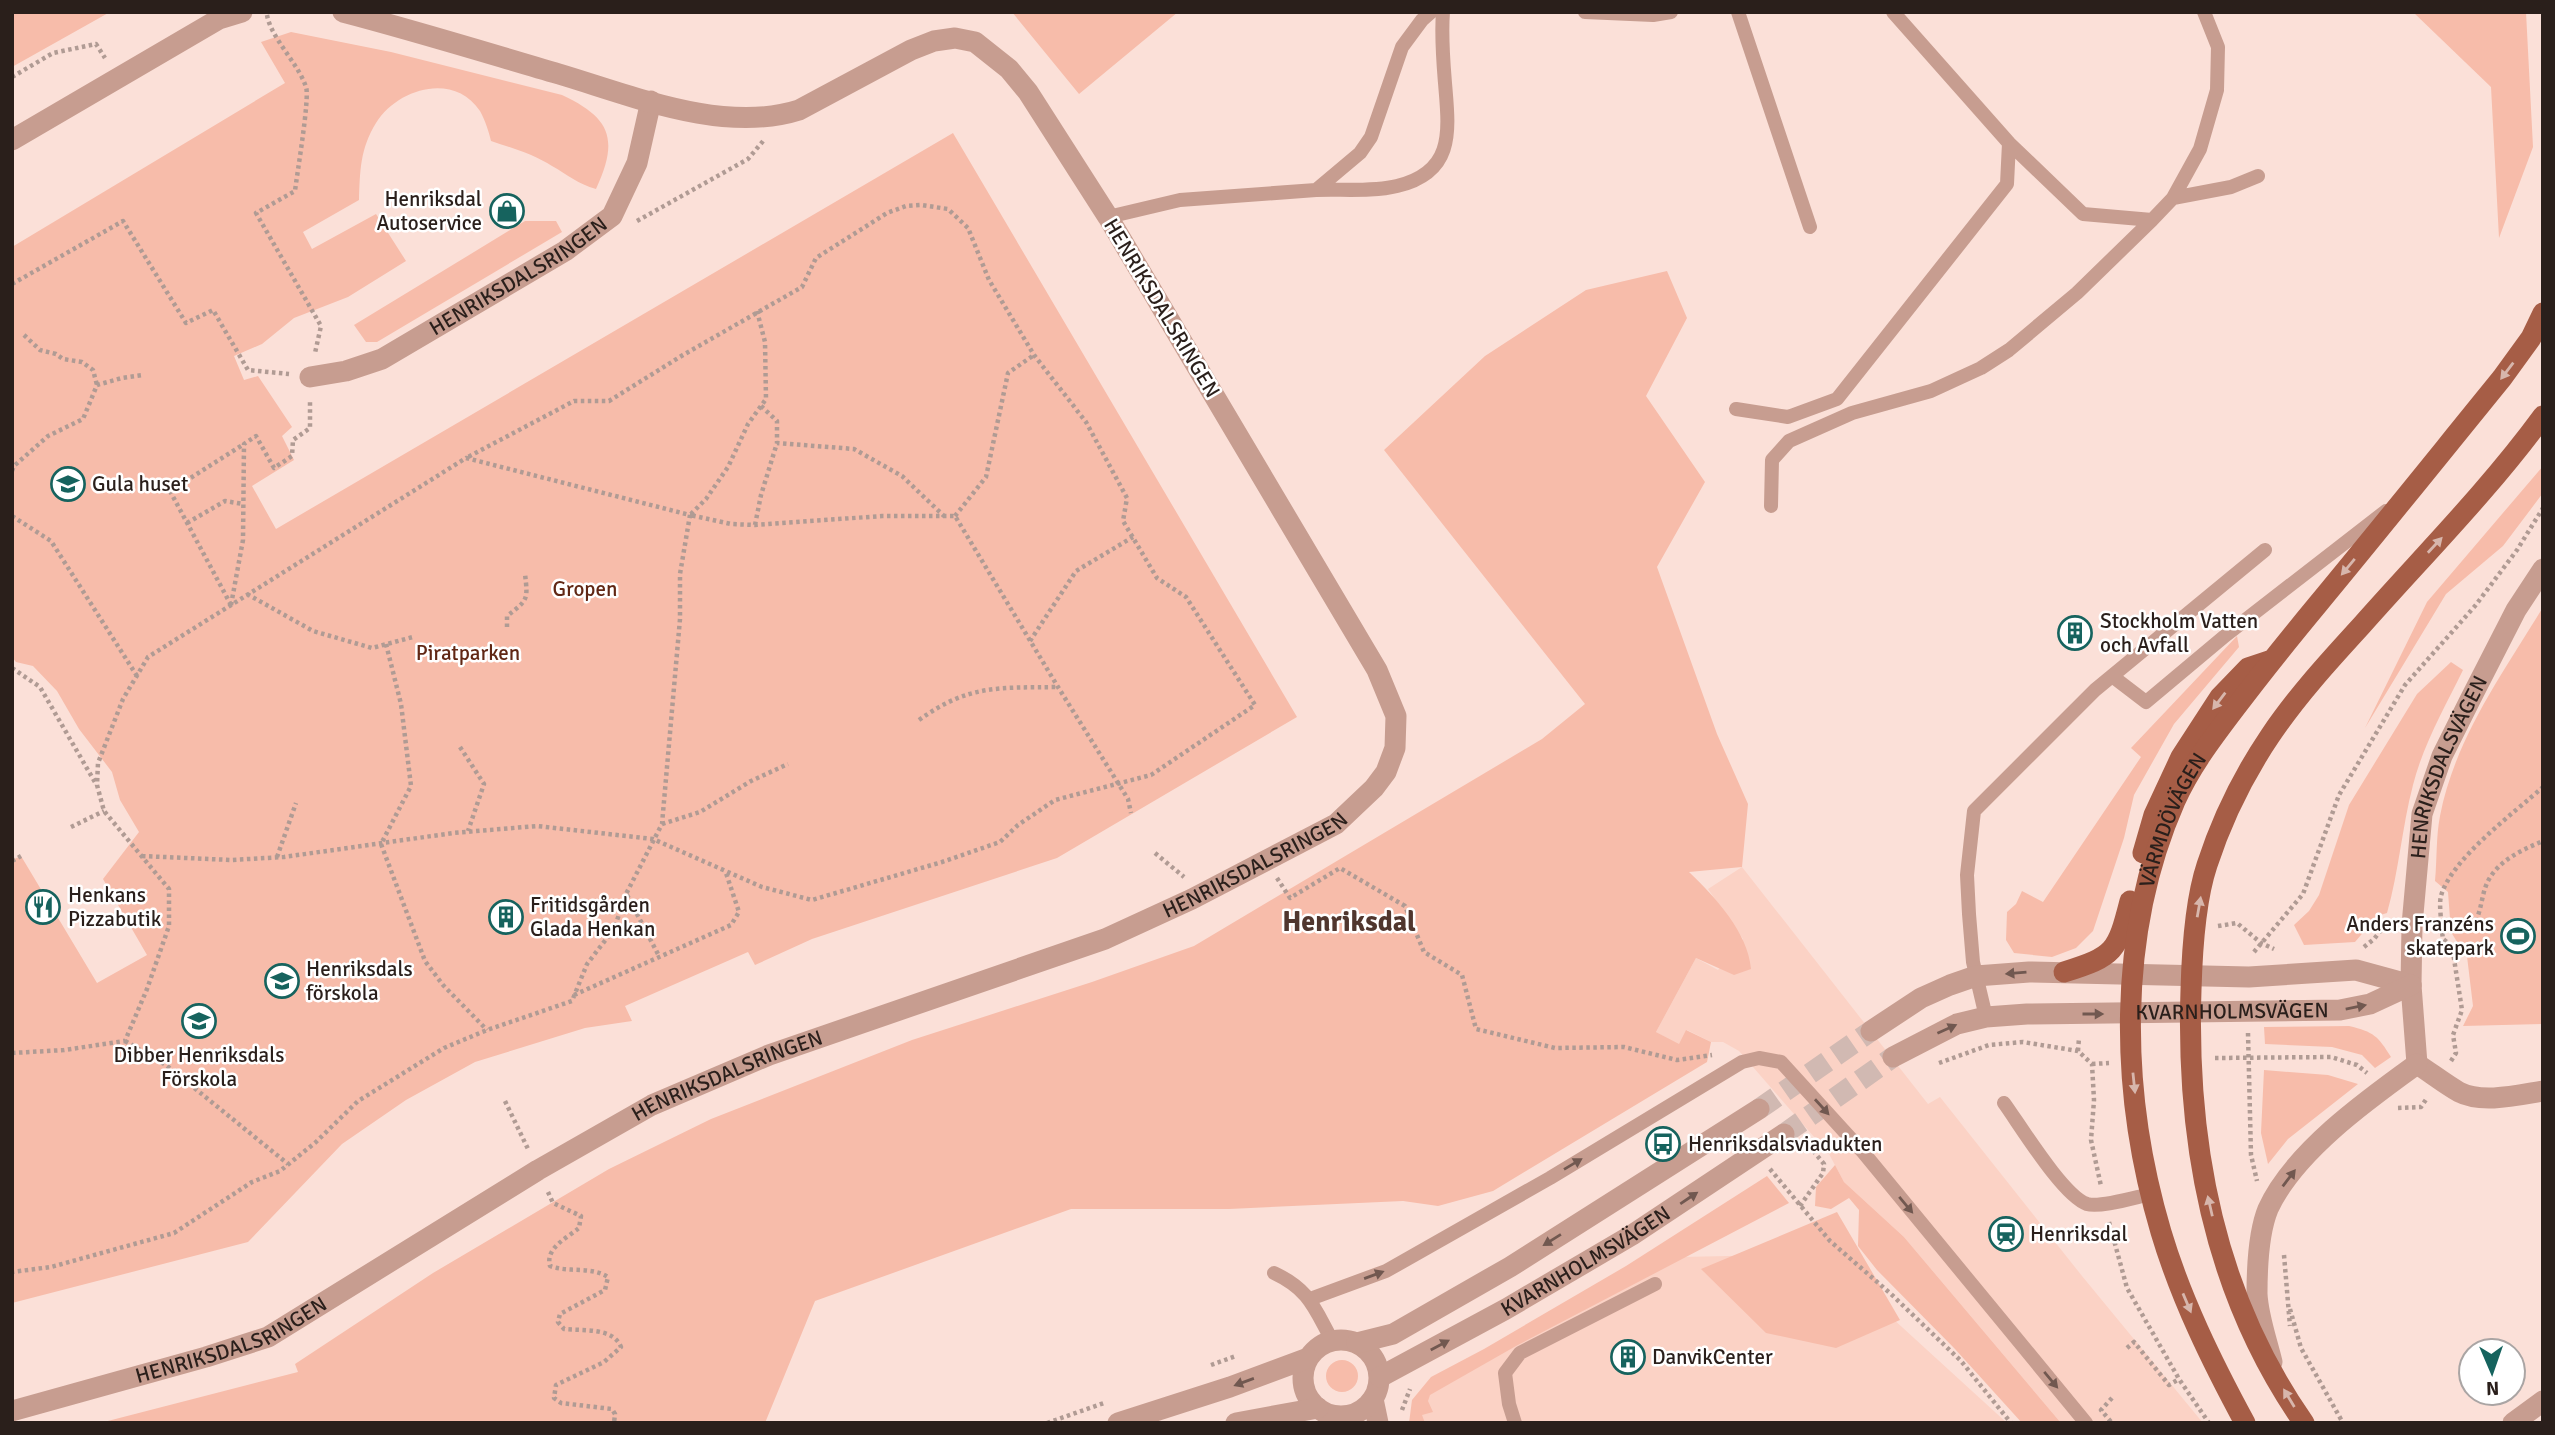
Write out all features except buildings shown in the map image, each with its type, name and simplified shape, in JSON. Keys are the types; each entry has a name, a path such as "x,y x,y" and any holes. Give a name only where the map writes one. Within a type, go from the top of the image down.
{"main road":[{"name":"VÄRMDÖVÄGEN","path":"2245,1423 2218,1374 2183,1296 2151,1194 2140,1139 2132,1062 2133,974 2140,915 2175,801 2202,752 2271,660 2509,368 2543,313"},
{"path":"2304,1423 2244,1318 2224,1262 2208,1204 2196,1132 2190,1013 2195,929 2206,867 2235,793 2270,737 2323,667 2473,504 2543,416"},
{"path":"2064,972 2104,958 2115,948 2154,815 2181,757 2220,697 2248,668 2271,660"}],"street":[{"path":"12,140 219,19 242,12"},
{"name":"HENRIKSDALSRINGEN","path":"12,1411 268,1337 538,1170 652,1105 769,1055 1105,939 1192,899 1336,824 1374,788 1386,772 1395,748 1396,716 1377,670 1108,217 1028,92 1010,69 975,42 955,38 922,45 808,105 785,114 745,118 710,115 652,101 343,12"},
{"name":"HENRIKSDALSRINGEN","path":"310,377 346,371 382,359 565,251 593,231 611,216 637,163 652,101"},
{"name":"HENRIKSDALSVÄGEN","path":"2417,1064 2411,985 2412,925 2422,814 2442,756 2465,709 2516,610 2543,569"},
{"name":"KVARNHOLMSVÄGEN","path":"1871,1031 1921,998 1976,976 2064,972 2249,977 2356,970 2411,985"},
{"name":"KVARNHOLMSVÄGEN","path":"1893,1057 1957,1024 1986,1017 2027,1014 2340,1010 2370,1004 2411,985"},
{"path":"2274,1373 2257,1297 2258,1263 2268,1210 2289,1177 2324,1137 2417,1064 2460,1093 2473,1097 2543,1091"},
{"name":"KVARNHOLMSVÄGEN","path":"1357,1343 1393,1334 1510,1267 1759,1109"},
{"name":"KVARNHOLMSVÄGEN","path":"1380,1377 1506,1309 1632,1236 1784,1134"},
{"path":"1236,1423 1349,1416 1364,1410 1373,1399 1380,1377 1376,1361 1368,1350 1345,1339 1332,1340 1318,1347 1308,1358 1302,1373 1310,1400 1330,1416"},
{"path":"1118,1423 1230,1387 1308,1358"},
{"path":"1373,1399 1378,1423"},
{"path":"2513,1423 2543,1401"}],"lane":[{"path":"1316,190 1360,153 1371,137 1402,47 1431,12"},
{"path":"1108,217 1180,200 1395,187 1428,173 1440,159 1447,142 1441,35 1443,12"},
{"path":"1585,12 1653,15 1671,12"},
{"path":"1738,12 1810,226"},
{"path":"1893,12 2009,143 2083,214 2152,220"},
{"path":"1771,506 1772,460 1789,441 1852,413 1931,391 1981,368 2008,350 2077,293 2174,198 2200,149 2217,90 2218,47 2204,12"},
{"path":"1736,409 1788,417 1837,399 2007,184 2009,143"},
{"path":"2174,198 2231,187 2258,176"},
{"path":"2112,676 2146,702 2226,635 2409,493"},
{"path":"1986,1017 1976,976 1967,875 1974,811 2095,690 2265,550"},
{"path":"1310,1299 1386,1270 1550,1178 1742,1062 1759,1058 1781,1062 1863,1152 2086,1423"},
{"path":"2004,1103 2064,1185 2079,1200 2089,1205 2151,1194"},
{"path":"1274,1273 1287,1279 1310,1299 1332,1340"},
{"path":"1514,1423 1506,1373 1520,1353 1655,1284"}],"path":[{"path":"231,606 170,491 256,436 274,468 292,456 293,440 310,428 310,377 321,326 256,213 295,191 307,89 268,25"},
{"path":"12,77 53,53 96,44 119,78"},
{"path":"636,221 748,159 785,114"},
{"path":"97,785 99,763 123,699 148,657 466,458 573,401 609,401 757,311 802,287 816,258 887,213 906,206 948,209 968,229 989,280 1034,355 1086,422 1127,498 1123,521 1157,579 1186,597 1255,705 1151,775 1055,800 1018,825 1000,842 812,900 762,887 653,839 537,826 468,831 277,857 231,860 142,856"},
{"path":"12,284 123,221 187,323 213,310 248,370 310,377"},
{"path":"12,1272 51,1266 174,1233 252,1182 280,1171 316,1142 358,1101 444,1048 572,1001 587,964 614,929 626,894 662,824 680,619 680,574 690,515 706,499 728,467 748,424 766,399 765,342 757,311"},
{"path":"13,466 48,436 83,419 97,385 93,370 82,362 63,359 56,354 40,350 24,335"},
{"path":"955,516 986,477 1007,373 1034,355"},
{"path":"97,385 143,375"},
{"path":"755,525 776,443 777,421 761,406"},
{"path":"776,443 853,449 902,476 944,516"},
{"path":"231,606 243,540 244,444"},
{"path":"466,458 731,524 755,525 881,516 955,516"},
{"path":"187,523 225,501 243,504"},
{"path":"2249,977 2250,957 2303,894 2339,795 2405,685 2475,606 2542,509"},
{"path":"12,516 51,541 136,676"},
{"path":"955,516 1128,799 1132,813"},
{"path":"1030,641 1076,571 1133,537"},
{"path":"507,627 507,616 523,605 528,596 525,574"},
{"path":"247,594 313,631 372,648 413,636"},
{"path":"386,644 401,704 411,786 381,844 425,961 443,985 487,1030"},
{"path":"12,668 40,687 97,785 104,811 169,889 169,926 125,1041"},
{"path":"919,720 961,695 989,688 1058,687"},
{"path":"460,747 484,784 468,831"},
{"path":"662,824 700,812 751,781 788,764"},
{"path":"277,857 296,803"},
{"path":"71,827 104,811"},
{"path":"2248,1057 2331,1057 2357,1065 2369,1074 2391,1109 2421,1107 2456,1053 2453,1035 2462,1010 2452,946 2443,939 2441,924 2474,924 2480,913 2488,881 2512,854 2543,841"},
{"path":"12,861 21,856"},
{"path":"1290,898 1340,868 1405,906 1424,952 1462,975 1476,1029 1555,1048 1624,1047 1677,1060 1706,1055"},
{"path":"574,995 731,925 739,912 726,872"},
{"path":"626,894 659,956"},
{"path":"2195,929 2237,923"},
{"path":"2248,1013 2251,1155 2257,1183 2268,1210"},
{"path":"12,1053 64,1050 125,1041 166,1065 288,1164"},
{"path":"1933,1066 1989,1045 2024,1042 2078,1051 2092,1064 2094,1100 2091,1140 2104,1203 2127,1288 2179,1379 2209,1423"},
{"path":"1767,1166 1830,1241 1891,1294 1961,1361 2011,1423"},
{"path":"1800,1206 1823,1173"},
{"path":"548,1191 553,1202 581,1216 579,1228 550,1251 550,1266 600,1272 608,1277 605,1290 560,1314 558,1322 564,1329 610,1334 618,1340 621,1348 604,1362 556,1385 554,1398 561,1403 612,1409 615,1414 614,1423"},
{"path":"2283,1247 2287,1298 2301,1348 2343,1423"},
{"path":"2127,1348 2134,1342 2169,1385 2179,1379"},
{"path":"1402,1423 1401,1411 1408,1391"},
{"path":"2112,1398 2101,1410 2112,1423"}],"shaded area":[{"path":"1742,867 1928,1104 1940,1097 2203,1423 2061,1423 1904,1237 1844,1182 1829,1154 1739,1051 1723,1042 1711,1042 1687,1030 1679,1045 1656,1032 1696,958 1718,970 1743,939 1708,889"},
{"path":"1822,1254 2007,1423 1413,1423 1426,1392 1679,1257"}],"green space":[{"path":"12,12 110,12 12,67"},
{"path":"1012,12 1178,12 1079,94"},
{"path":"2413,12 2526,12 2533,147 2499,238 2491,87"},
{"path":"291,32 391,52 562,95 591,112 606,132 608,143 603,172 596,189 578,182 537,158 491,141 480,111 469,99 456,92 441,88 426,89 398,101 386,111 376,123 364,151 359,200 303,232 312,249 376,214 406,261 348,297 294,318 262,344 234,356 244,380 258,376 292,427 282,436 294,460 252,486 276,529 953,133 1297,717 1057,858 812,939 755,965 748,952 625,1006 632,1021 585,1028 475,1062 406,1100 342,1144 248,1242 12,1303 12,860 21,856 97,983 147,955 103,879 139,832 120,800 112,772 79,729 57,691 33,666 16,662 12,657 12,247 285,83 261,42"},
{"path":"525,221 556,221 562,232 377,342 366,342 354,325"},
{"path":"1667,271 1687,318 1646,396 1705,482 1657,567 1717,734 1748,804 1742,867 1689,872 1729,916 1744,942 1751,969 1734,975 1696,958 1656,1032 1679,1044 1686,1030 1711,1042 1707,1062 1493,1191 1438,1206 1403,1201 1229,1209 1071,1209 815,1301 765,1423 100,1423 298,1372 295,1364 433,1273 609,1169 711,1119 912,1040 1194,946 1542,739 1585,704 1384,450 1485,356 1586,290"},
{"path":"2543,466 2543,493 2503,546 2446,594 2365,728 2427,602"},
{"path":"2543,607 2543,1024 2463,1026 2473,1006 2466,948 2459,945 2451,932 2448,892 2435,881 2440,816 2447,787 2469,733"},
{"path":"2237,636 2239,647 2174,724 2134,795 2124,838 2093,931 2076,948 2052,957 2014,953 2006,940 2007,912 2016,904 2022,891 2043,902 2141,757 2131,748"},
{"path":"2451,662 2463,670 2417,770 2387,913 2377,916 2355,942 2304,945 2294,925 2309,911 2319,895 2349,805 2417,694"},
{"path":"2349,1026 2374,1036 2391,1057 2375,1068 2362,1055 2332,1047 2265,1044 2264,1027"},
{"path":"2264,1070 2328,1075 2358,1084 2288,1139 2268,1164 2261,1133"},
{"path":"1835,1165 1844,1182 1904,1237 2061,1423 2022,1423 1955,1349 1877,1270 1858,1246 1859,1210 1849,1198 1831,1209 1815,1206 1816,1187"},
{"path":"1767,1176 1789,1203 1516,1346 1430,1395 1428,1401 1433,1412 1422,1415 1425,1423 1409,1423 1412,1400 1431,1377 1626,1266"},
{"path":"1837,1212 1900,1320 1836,1348 1766,1333 1701,1269"},
{"path":"1342,1360 1354,1364 1358,1376 1354,1388 1342,1392 1330,1388 1326,1376 1330,1364"}],"tunnel":[{"path":"1759,1109 1871,1031"},
{"path":"1784,1134 1893,1057"}],"place":[{"name":"Henriksdal Autoservice","path":"507,211"},
{"name":"Gula huset","path":"68,484"},
{"name":"Stockholm Vatten och Avfall","path":"2075,633"},
{"name":"Henkans Pizzabutik","path":"43,907"},
{"name":"Fritidsgården Glada Henkan","path":"506,917"},
{"name":"Anders Franzéns skatepark","path":"2518,936"},
{"name":"Henriksdals förskola","path":"282,981"},
{"name":"Dibber Henriksdals Förskola","path":"199,1021"},
{"name":"Henriksdalsviadukten","path":"1663,1144"},
{"name":"Henriksdal","path":"2006,1234"},
{"name":"DanvikCenter","path":"1628,1357"}],"district":[{"name":"Henriksdal","path":"1349,922"}],"park label":[{"name":"Gropen","path":"585,589"},
{"name":"Piratparken","path":"468,653"}]}
